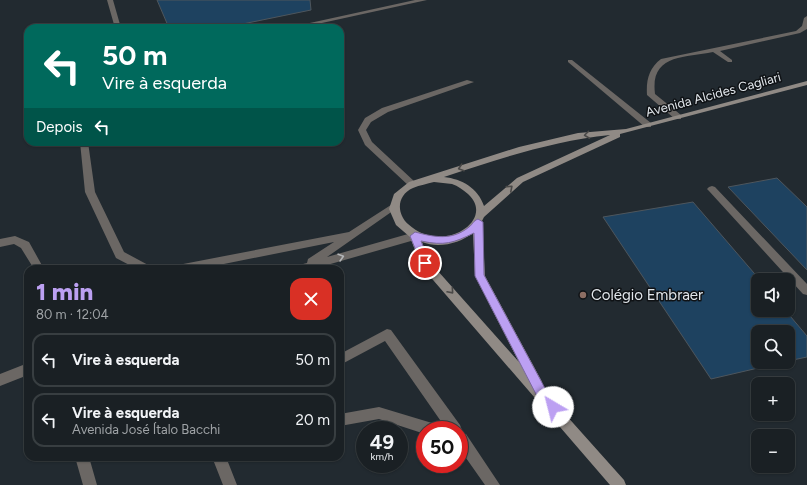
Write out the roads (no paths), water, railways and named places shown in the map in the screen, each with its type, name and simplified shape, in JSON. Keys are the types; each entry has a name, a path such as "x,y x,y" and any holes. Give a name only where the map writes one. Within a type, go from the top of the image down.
{"main road":[{"name":"Avenida Alcides Cagliari","path":"412,184 519,150 578,136 626,131 807,83"},
{"name":"Avenida Alcides Cagliari","path":"480,218 520,180 626,131"},
{"path":"480,218 472,230 452,240 438,241 415,236 405,230 398,222 394,214 394,206 397,198 403,190 412,184 434,179 458,183 468,189 476,197 480,205 480,218 480,276 543,396"},
{"path":"415,236 425,263 543,396 619,485"}],"lane":[{"path":"110,0 117,24"},
{"path":"309,24 424,0"},
{"path":"678,117 651,95 649,85 653,71 657,64 663,60 798,32 805,27 807,18"},
{"path":"714,50 730,62"},
{"path":"570,61 648,125"},
{"path":"412,184 368,143 362,130 368,120 385,110 470,82"},
{"path":"84,146 90,192 120,255 139,265"},
{"path":"712,189 807,291"},
{"path":"306,265 394,206"},
{"path":"198,265 351,235"},
{"path":"313,265 415,236"},
{"path":"0,243 15,240 25,245 37,265"},
{"path":"344,358 387,334 448,421"},
{"path":"0,380 24,371"},
{"path":"344,419 379,414 416,425"},
{"path":"468,450 493,485"},
{"path":"83,461 90,485"},
{"path":"221,461 230,485"}],"place":[{"name":"Colégio Embraer","path":"583,295"}]}
